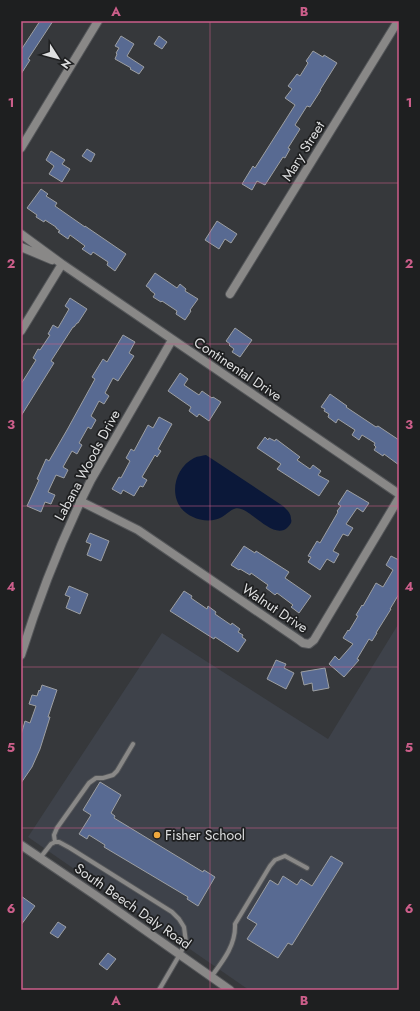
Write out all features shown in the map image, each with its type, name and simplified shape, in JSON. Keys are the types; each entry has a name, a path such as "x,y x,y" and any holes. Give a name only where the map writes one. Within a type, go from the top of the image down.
{"street":[{"path":"21,148 98,21"},
{"name":"Mary Street","path":"230,294 398,21"},
{"name":"Continental Drive","path":"21,234 172,340 399,494"},
{"name":"Continental Drive","path":"21,247 62,264"},
{"path":"21,331 62,264"},
{"name":"Labana Woods Drive","path":"21,655 41,593 80,501 172,340"},
{"name":"Walnut Drive","path":"80,501 138,530 303,643 309,644 314,640 399,498"},
{"name":"South Beech Daly Road","path":"21,845 230,990"}],"lane":[{"path":"55,842 54,835 57,828 89,783 96,778 103,778 113,775 133,744"},
{"path":"40,858 51,844 59,842 172,912 179,919 184,927 186,942 159,990"},
{"path":"212,977 233,940 235,924 275,860 285,856 307,868"}],"shaded area":[{"path":"399,623 399,990 249,990 28,837 162,633 328,739"}],"water":[{"path":"206,455 283,506 290,515 291,524 283,530 277,531 246,511 238,508 233,509 219,519 211,520 196,518 185,512 179,505 176,497 175,488 177,479 180,471 186,464 196,457"}],"building":[{"path":"40,21 53,21 28,59 30,60 21,74 21,50"},
{"path":"121,36 134,44 127,56 144,67 139,74 115,59 119,48 115,46"},
{"path":"159,36 167,42 162,49 154,44"},
{"path":"313,51 323,57 324,55 337,63 310,107 307,106 295,125 300,129 288,148 290,149 285,158 283,157 265,185 257,181 252,190 242,184 253,166 255,168 295,105 285,98 292,89 288,86 297,74 300,76 308,63 306,61"},
{"path":"87,149 95,154 91,162 82,156"},
{"path":"51,151 65,160 62,164 70,169 62,182 49,174 54,166 46,160"},
{"path":"41,189 48,194 46,196 57,203 55,206 126,254 115,271 107,265 108,262 93,252 91,255 82,249 85,246 70,235 68,239 58,232 60,231 56,227 45,220 44,222 36,217 37,215 27,208"},
{"path":"217,221 237,234 231,243 225,239 219,249 205,240"},
{"path":"155,273 177,288 180,284 186,289 185,291 198,299 185,320 176,314 177,311 153,297 155,294 146,286"},
{"path":"70,298 87,309 78,323 73,327 51,361 54,363 21,416 21,384 36,360 33,358 38,349 40,350 50,335 48,334 53,325 58,328 69,309 65,306"},
{"path":"235,328 252,340 240,357 232,352 234,349 226,341"},
{"path":"123,335 135,342 129,353 134,356 118,381 113,378 105,393 109,396 104,404 99,401 91,416 96,420 91,429 88,427 79,443 82,445 77,454 72,451 63,467 68,470 64,478 56,475 48,492 55,495 51,504 45,502 41,512 27,506 39,480 37,479 46,459 49,461 67,430 95,379 92,377 103,359 107,362"},
{"path":"180,373 188,379 184,385 199,395 202,391 221,402 209,421 199,414 197,417 189,411 191,407 168,391"},
{"path":"330,394 347,406 346,407 376,427 378,426 399,440 399,465 384,454 383,456 374,450 376,447 374,445 375,443 362,435 359,440 352,435 355,430 338,419 336,423 328,417 329,414 321,407"},
{"path":"159,417 172,424 158,449 161,451 157,457 155,455 142,477 147,480 143,487 140,486 134,496 123,490 121,494 112,489 119,477 121,478 130,461 126,458 131,449 134,451 148,425 153,428"},
{"path":"265,437 268,440 269,438 275,441 276,439 300,457 297,460 310,469 313,465 321,471 318,475 329,481 319,496 277,469 281,464 257,448"},
{"path":"347,490 369,503 363,512 357,508 346,524 353,528 348,536 343,534 333,551 339,554 334,563 327,559 320,570 308,562 311,557 308,556 317,541 320,543 338,512 337,511 341,506 338,504"},
{"path":"90,533 109,541 101,561 87,555 91,544 86,542"},
{"path":"244,546 255,553 256,551 289,572 285,578 311,596 299,613 291,607 293,605 277,593 275,595 266,588 268,585 251,573 250,575 231,565"},
{"path":"391,556 399,560 399,594 372,641 369,639 357,659 359,660 344,677 329,664 335,656 339,660 353,644 343,638 358,616 356,615 376,583 383,587 393,570 386,565"},
{"path":"69,586 88,594 80,614 66,608 70,597 65,595"},
{"path":"184,591 207,609 208,606 216,612 215,614 231,625 232,623 240,629 238,632 243,635 242,637 246,640 238,652 215,637 214,639 170,611"},
{"path":"276,660 286,664 284,668 294,673 286,689 267,679"},
{"path":"325,668 329,688 313,691 312,683 304,685 301,672"},
{"path":"42,685 57,690 40,749 32,767 21,783 21,735 25,721 30,723 36,706 29,704 32,695 37,696"},
{"path":"100,782 121,795 111,813 115,816 114,818 203,872 204,870 215,877 198,906 187,899 188,897 104,847 105,845 89,835 87,839 79,834 91,815 83,810"},
{"path":"331,856 343,863 292,945 288,943 278,958 247,939 257,924 247,918 270,880 278,885 283,876 297,885 301,879 312,886"},
{"path":"21,896 35,906 21,925"},
{"path":"58,922 66,927 58,938 50,933"},
{"path":"108,953 116,959 107,970 99,964"}],"place":[{"name":"Fisher School","path":"157,835"}]}
